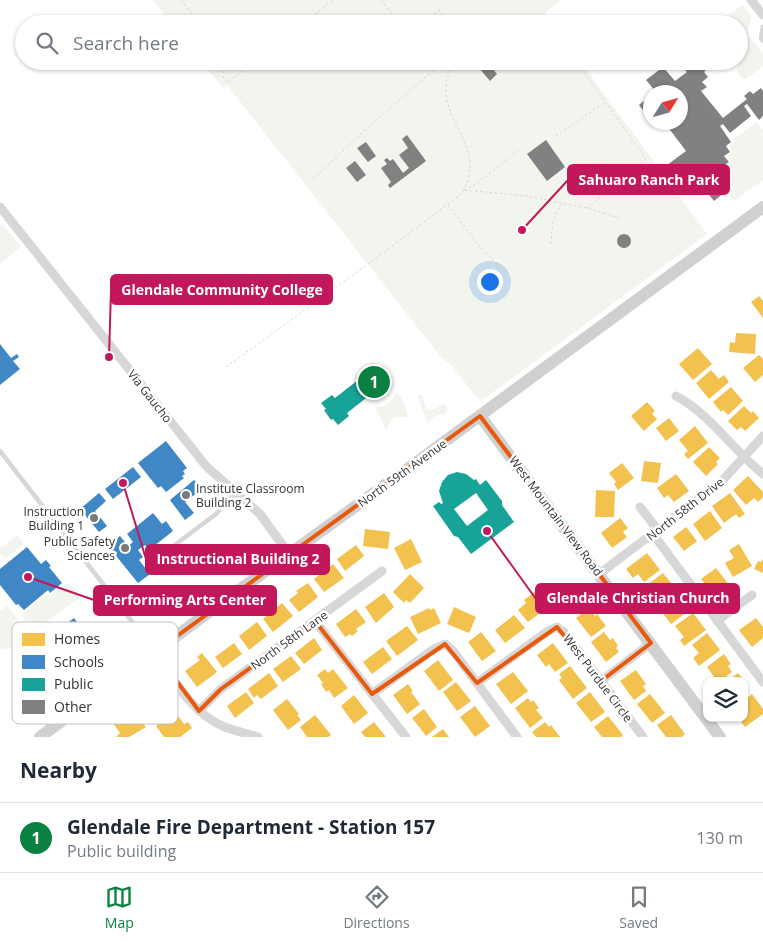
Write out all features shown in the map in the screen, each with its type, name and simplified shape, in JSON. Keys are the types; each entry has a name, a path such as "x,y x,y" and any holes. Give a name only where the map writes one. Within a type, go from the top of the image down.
{"main road":[{"name":"North 59th Avenue","path":"178,635 480,416 763,207"},
{"name":"West Mountain View Road","path":"480,416 720,737"},
{"name":"North 59th Avenue","path":"40,737 58,724"}],"street":[{"path":"751,0 763,16"},
{"name":"Via Gaucho","path":"0,207 206,466 260,514 289,554"},
{"path":"676,396 697,408 744,458 763,474"},
{"name":"North 58th Drive","path":"600,574 721,482 763,436"},
{"path":"640,507 655,532 717,621 763,682"},
{"name":"North 58th Lane","path":"199,711 221,689 382,571"},
{"path":"717,621 752,596"},
{"path":"315,620 406,737"},
{"name":"West Purdue Circle","path":"477,683 557,626 565,633 643,737"},
{"path":"601,681 651,643"},
{"path":"372,694 434,649 445,644 517,737"},
{"path":"178,685 199,711 224,727 258,737"}],"lane":[{"path":"763,28 761,38 763,41"},
{"path":"0,451 132,622"},
{"path":"147,566 216,514 235,493"}],"path":[{"path":"181,0 193,15"},
{"path":"314,15 333,0"},
{"path":"381,0 393,15"},
{"path":"433,15 439,10 443,15"},
{"path":"223,70 222,76 227,83 244,70"},
{"path":"313,179 434,70"},
{"path":"226,367 461,194 466,186 469,173 468,151 450,112 445,90 451,70"},
{"path":"582,70 646,159 586,208"},
{"path":"556,136 605,103"},
{"path":"464,190 476,184 519,150"},
{"path":"464,190 527,196 586,208 619,218"},
{"path":"551,244 553,220 557,210 564,203"},
{"path":"448,204 482,249 503,271"}],"highlighted area":[{"path":"480,416 651,643 601,681 557,627 477,683 445,644 372,694 315,621 221,689 199,711 155,652"}],"shaded area":[{"path":"153,0 561,0 545,13 546,15 165,15"},
{"path":"742,5 751,16 748,35 748,15 729,15"},
{"path":"748,35 763,54 763,66 746,79 742,78 737,70 748,70"},
{"path":"208,70 587,70 707,234 481,400 452,366 440,356 227,85 223,88"},
{"path":"757,122 763,130 763,180 734,201 723,187 729,182 725,177 730,172 726,167 731,162 727,156 732,152 729,146 735,141 734,139"},
{"path":"2,224 21,247 0,264 0,226"},
{"path":"397,392 404,402 408,417 394,417 386,429 375,407 386,405"},
{"path":"417,394 422,395 426,408 432,410 444,404 447,407 446,412 434,417 428,424"},
{"path":"18,535 24,544 5,559 0,553 0,548"},
{"path":"67,584 75,589 79,598 46,622 26,622 21,615 48,594 50,596"},
{"path":"7,606 20,622 12,622 12,648 0,649 0,611"}],"building: Homes":[{"path":"759,296 763,301 763,318 751,302"},
{"path":"736,333 756,334 755,354 729,352 730,342 735,343"},
{"path":"698,348 712,364 693,380 679,364"},
{"path":"759,355 763,359 763,375 755,382 743,368"},
{"path":"711,370 719,379 724,375 729,382 709,399 696,383"},
{"path":"731,387 743,401 728,415 723,410 721,412 713,402"},
{"path":"647,402 655,411 652,414 657,419 644,431 631,416"},
{"path":"744,406 751,413 753,411 759,418 745,431 741,427 737,430 728,421"},
{"path":"669,418 679,431 666,441 656,428"},
{"path":"695,426 708,443 688,459 684,454 688,451 679,440"},
{"path":"709,447 720,458 716,462 718,464 706,476 693,462"},
{"path":"644,461 661,463 658,483 641,481"},
{"path":"622,463 634,478 618,490 614,484 616,482 609,473"},
{"path":"676,474 689,491 674,502 668,495 664,498 657,488"},
{"path":"748,476 763,492 763,497 758,502 754,498 746,505 733,490"},
{"path":"596,490 615,491 614,517 595,517"},
{"path":"730,493 745,514 739,518 736,514 724,523 712,506"},
{"path":"710,511 722,528 705,541 693,524"},
{"path":"620,518 628,528 623,532 627,537 612,548 601,533"},
{"path":"686,527 697,541 684,551 673,537"},
{"path":"365,529 390,532 388,549 363,546"},
{"path":"411,539 422,562 405,570 394,548"},
{"path":"739,544 752,566 733,577 725,563 734,558 729,550"},
{"path":"356,545 364,556 345,571 337,559"},
{"path":"647,553 660,570 644,582 638,574 633,578 626,569"},
{"path":"763,559 763,573 754,569 758,561 761,562"},
{"path":"333,564 344,578 324,592 314,579"},
{"path":"716,568 730,586 720,593 717,589 712,593 701,579"},
{"path":"663,573 676,589 656,604 646,592 650,589 647,585"},
{"path":"410,574 424,588 410,603 406,600 404,603 393,592"},
{"path":"308,583 318,597 299,612 289,600 298,593 296,591"},
{"path":"536,591 548,607 528,622 518,610 526,603 524,600"},
{"path":"678,592 691,609 671,624 658,607"},
{"path":"384,593 394,607 376,623 365,607"},
{"path":"282,603 293,616 273,632 263,619"},
{"path":"454,607 476,617 469,633 447,624"},
{"path":"429,608 430,610 434,608 441,623 418,634 410,617"},
{"path":"589,608 595,616 597,614 606,626 591,637 576,618"},
{"path":"356,609 366,622 356,629 358,631 352,636 350,634 345,637 336,624"},
{"path":"693,613 706,630 684,646 680,640 684,637 675,626"},
{"path":"514,615 525,628 505,643 495,630"},
{"path":"756,618 763,627 763,638 752,647 739,630"},
{"path":"257,622 267,636 249,650 239,636"},
{"path":"407,626 418,640 397,656 386,641"},
{"path":"481,632 496,651 482,661 468,642"},
{"path":"604,632 610,640 613,638 619,652 606,662 591,642"},
{"path":"707,633 720,650 699,666 693,658 699,653 692,645"},
{"path":"314,638 322,650 304,664 295,653"},
{"path":"234,643 242,654 223,668 215,657"},
{"path":"553,643 568,663 555,672 549,664 546,667 537,655"},
{"path":"383,647 392,659 372,674 363,662"},
{"path":"202,653 217,672 197,687 185,671 200,660 197,657"},
{"path":"724,654 731,664 728,666 732,672 725,677 714,677 707,667"},
{"path":"291,656 301,669 283,682 273,669"},
{"path":"438,660 453,680 439,691 424,671"},
{"path":"570,666 587,688 573,699 559,680 562,678 559,674"},
{"path":"325,669 328,673 333,669 348,688 334,698 329,690 326,692 321,684 323,683 317,675"},
{"path":"636,670 646,684 643,686 646,691 634,700 620,681"},
{"path":"513,672 528,691 511,704 496,684"},
{"path":"269,673 278,686 261,699 257,695 254,698 248,689"},
{"path":"738,673 741,677 733,677"},
{"path":"456,682 471,701 457,711 443,692"},
{"path":"408,684 413,691 411,692 420,704 407,714 393,695"},
{"path":"246,692 254,703 235,718 227,706"},
{"path":"590,692 605,712 591,722 576,703"},
{"path":"650,694 665,713 652,723 637,704"},
{"path":"752,694 763,709 763,714 745,727 741,722 748,722 748,698"},
{"path":"354,695 368,713 354,724 341,706"},
{"path":"528,698 531,702 533,700 539,708 536,710 543,718 530,728 515,708"},
{"path":"287,699 299,714 297,715 301,720 288,730 273,710"},
{"path":"475,706 490,726 475,737 460,717"},
{"path":"424,709 437,727 426,736 412,718"},
{"path":"315,715 331,735 328,737 307,737 300,727"},
{"path":"671,715 685,734 682,737 666,737 657,725"},
{"path":"178,716 184,724 188,722 192,728 180,737 164,737 156,726 159,724 178,724"},
{"path":"608,716 623,735 621,737 602,737 594,727"},
{"path":"374,722 386,737 365,737 361,732"},
{"path":"545,722 549,727 551,725 560,737 536,737 532,732"},
{"path":"113,724 144,724 146,727 129,737 116,737 120,733"},
{"path":"443,729 449,737 432,737"}],"building: Schools":[{"path":"0,344 11,358 17,354 19,357 13,361 20,369 0,385"},
{"path":"166,441 187,468 183,471 185,474 182,476 184,478 166,492 161,486 158,488 138,463"},
{"path":"133,467 141,477 113,499 105,489"},
{"name":"Institute Classroom Building 2","path":"194,480 202,489 185,502 194,513 185,520 170,500"},
{"name":"Instruction Building 1","path":"99,493 106,501 95,511 107,526 99,532 80,509"},
{"name":"Public Safety Sciences","path":"153,513 162,524 166,521 173,531 149,550 145,545 138,550 143,557 139,560 150,574 138,583 108,546 120,536 128,546 133,542 127,534"},
{"path":"27,547 41,564 46,560 51,566 49,567 62,583 50,593 48,590 24,610 18,604 16,605 0,585 0,569"},
{"path":"74,618 77,622 69,622"}],"building: Public":[{"path":"371,366 387,386 372,398 370,395 347,413 349,416 338,425 333,419 331,420 321,403 332,395 335,398 358,380 356,378"},
{"path":"457,472 466,474 474,480 476,479 480,485 486,480 502,501 502,505 514,522 471,554 458,537 454,536 433,506 439,502 443,503 439,491 442,482 448,475","holes":["476,493 488,510 467,526 454,509"]}],"building: Other":[{"path":"481,70 494,70 497,74 490,81"},
{"path":"659,70 666,70 675,81 687,72 685,70 706,70 704,72 708,77 702,82 707,87 701,91 723,118 747,99 744,96 750,91 753,94 761,88 763,91 763,116 759,120 747,104 744,106 751,116 730,133 723,124 720,126 731,142 726,146 730,152 724,156 729,162 723,166 727,172 721,176 726,182 721,187 725,192 714,201 687,167 675,176 667,165 686,151 670,130 688,130 688,85 650,85 646,80"},
{"path":"643,102 643,110 639,105"},
{"path":"407,135 426,161 390,188 388,185 391,182 381,168 387,164 384,160 387,158 390,161 393,159 403,173 409,168 399,155 408,148 402,139"},
{"path":"546,140 565,167 547,181 527,154"},
{"path":"366,142 376,156 368,162 357,148"},
{"path":"355,161 366,175 357,182 346,168"},
{"path":"624,234 629,236 631,241 629,246 624,248 619,246 617,241 619,236"}],"place":[{"name":"Sahuaro Ranch Park","path":"522,230"},
{"name":"Glendale Community College","path":"109,357"},
{"name":"Glendale Fire Department - Station 157","path":"374,382"},
{"name":"Instructional Building 2","path":"123,483"},
{"name":"Institute Classroom Building 2","path":"186,495"},
{"name":"Instruction Building 1","path":"94,518"},
{"name":"Glendale Christian Church","path":"487,531"},
{"name":"Public Safety Sciences","path":"125,548"},
{"name":"Performing Arts Center","path":"28,577"}]}
